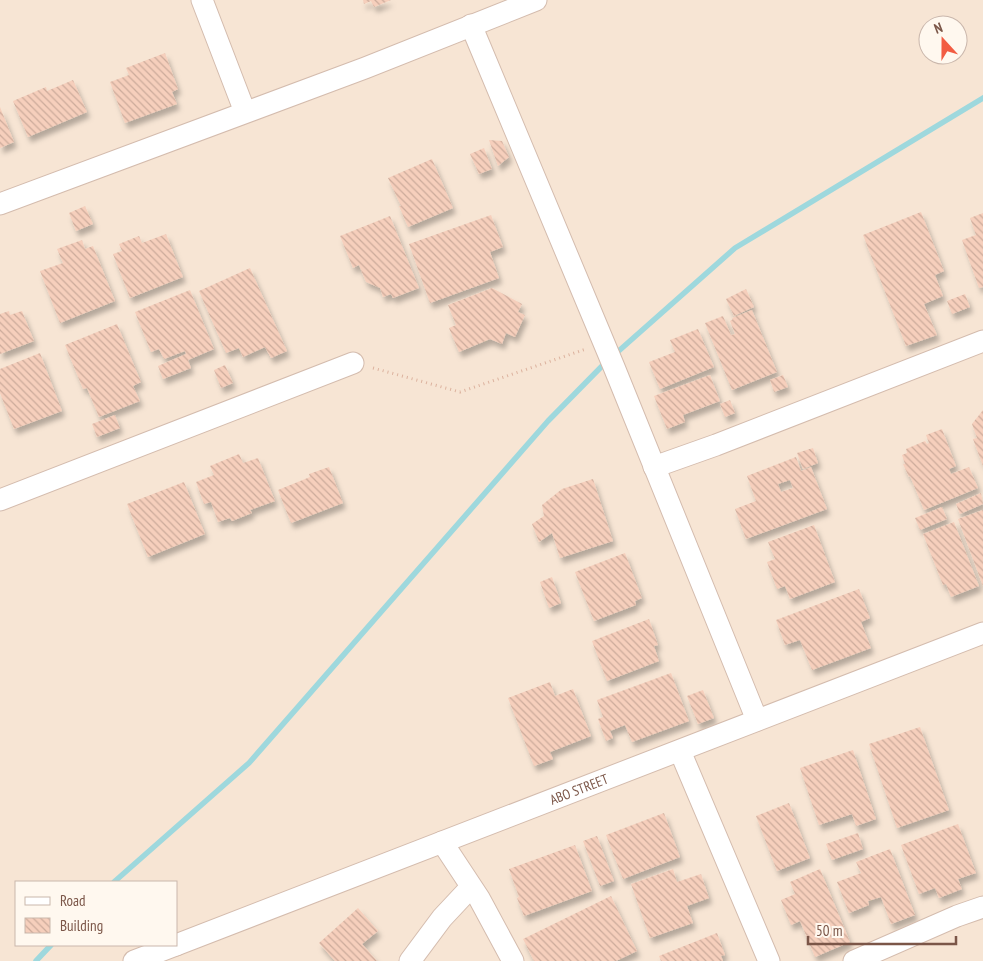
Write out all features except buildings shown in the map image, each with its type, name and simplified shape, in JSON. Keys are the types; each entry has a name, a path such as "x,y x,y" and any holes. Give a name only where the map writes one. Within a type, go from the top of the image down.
{"street":[{"path":"202,0 245,112"},
{"path":"0,204 365,68 536,0"},
{"path":"471,25 614,367 757,720"},
{"path":"654,467 983,341"},
{"path":"0,500 353,363"},
{"name":"ABO STREET","path":"178,944 983,633"},
{"path":"680,751 769,961"},
{"path":"442,842 471,887 513,961"},
{"path":"410,961 442,918 471,887"},
{"path":"854,961 957,916 983,907"},
{"name":"ABO STREET","path":"136,961 174,946"}],"path":[{"path":"353,363 460,392 604,343"}],"shaded area":[{"path":"0,0 983,0 983,961 0,961"}],"waterway":[{"path":"613,356 735,248 983,98"},
{"path":"115,881 249,763 548,421 606,362"},
{"path":"36,961 50,946"}]}
